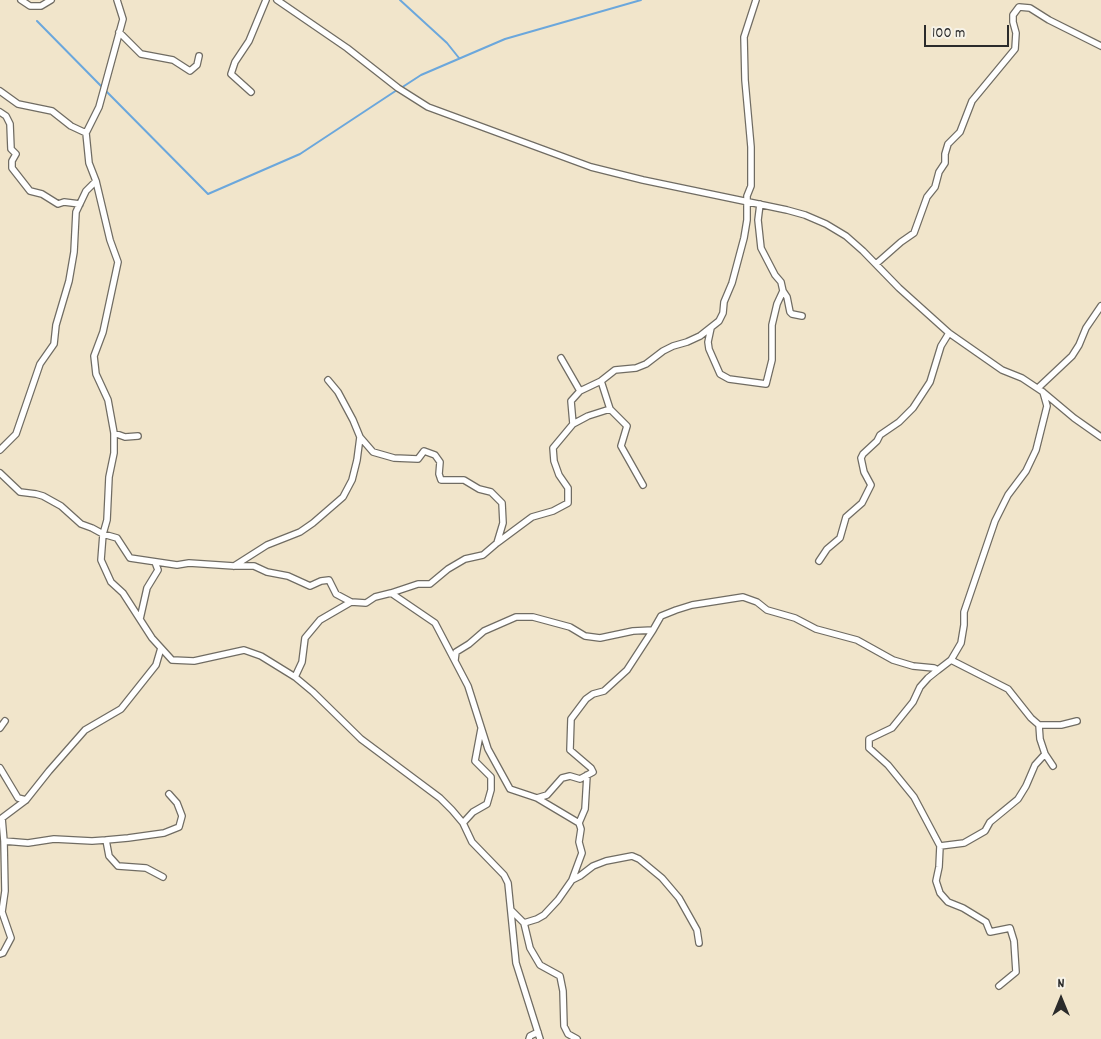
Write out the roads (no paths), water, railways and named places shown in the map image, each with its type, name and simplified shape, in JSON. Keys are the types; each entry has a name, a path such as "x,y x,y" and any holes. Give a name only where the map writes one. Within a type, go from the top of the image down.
{"street":[{"path":"21,0 30,6 41,6 51,0"},
{"path":"117,0 123,19 99,107 86,133 89,164 96,181 110,240 118,262 103,332 94,356 96,374 108,400 114,433 114,453 109,477 107,520 103,534 101,560 111,582 123,593 152,638 172,660 194,661 244,650 262,656 295,677 313,692 360,739 440,798 463,823 472,842 504,875 508,883 516,963 540,1039"},
{"path":"251,92 231,74 235,62 249,41 266,0"},
{"path":"277,0 428,107 590,167 796,212 826,224 846,236 899,288 950,333 1002,370 1022,378 1041,390 1074,418 1101,437"},
{"path":"573,424 571,401 580,391 601,381 615,370 636,368 646,364 673,346 688,342 711,328 719,321 723,313 724,302 732,283 744,238 747,202 751,186 751,147 745,80 744,36 756,0"},
{"path":"876,264 901,242 914,234 927,197 935,187 945,163 948,144 960,132 972,101 1015,49 1016,33 1013,15 1019,7 1030,8 1049,20 1101,46"},
{"path":"119,32 141,54 162,60 173,60 190,71 197,66 199,56"},
{"path":"0,91 18,104 52,111 71,126 86,133"},
{"path":"0,112 6,116 10,124 11,149 16,154 12,161 12,168 30,191 42,194 58,204 64,202 80,204"},
{"path":"0,449 16,434 40,364 54,344 56,325 69,281 74,252 76,212 86,191 96,181"},
{"path":"760,204 758,220 761,248 771,268 781,282 790,312 802,316"},
{"path":"711,328 708,342 709,349 720,374 729,379 766,384 772,360 772,325 777,304 784,291"},
{"path":"1041,390 1072,356 1086,328 1101,306"},
{"path":"819,561 827,549 840,538 846,517 862,503 870,486 864,472 861,458 863,454 880,436 899,422 913,408 930,382 941,346 950,333"},
{"path":"561,358 580,391"},
{"path":"328,380 338,392 360,437 373,452 394,458 418,459 424,451 435,455 440,462 439,474 441,480 464,480 479,489 491,492 502,503 503,522 497,543"},
{"path":"601,381 610,408 627,426 621,446 643,485"},
{"path":"998,986 1016,972 1014,941 1010,928 990,932 986,922 963,908 948,902 940,893 936,881 940,846 914,796 888,765 869,748 868,739 892,728 913,702 920,686 951,660 961,643 964,612 995,522 1008,495 1026,471 1036,450 1048,406 1041,390"},
{"path":"0,473 20,492 43,496 61,506 81,524 117,538 130,558 177,565 189,563 254,566 267,572 288,576 310,586 329,580 336,594 350,602 366,603 375,597 418,584 430,584 448,569 465,559 483,556 532,516 554,511 568,503 568,488 559,475 554,461 553,448 573,424 610,408"},
{"path":"114,433 124,437 138,436"},
{"path":"234,566 267,545 300,532 313,524 343,497 352,480 360,437"},
{"path":"140,618 147,588 158,570 155,562"},
{"path":"391,593 435,623 468,686 488,749 510,789 537,798 579,823"},
{"path":"537,798 547,796 562,778 570,776 580,779 593,772 591,768 570,750 570,719 586,699 593,694 604,691 627,670 662,616 676,610 743,597 757,602 767,610 795,618 816,629 857,640 893,660 938,670"},
{"path":"295,677 302,662 305,638 320,620 350,602"},
{"path":"455,662 456,652 484,631 516,617 534,617 570,627 585,636 600,638 633,631 653,630"},
{"path":"0,954 3,953 11,938 2,912 5,891 4,841 1,820 26,800 85,730 121,709 156,665 161,648"},
{"path":"951,660 1008,689 1039,726 1044,756 1051,764"},
{"path":"0,728 5,721"},
{"path":"1039,726 1077,722"},
{"path":"463,823 473,812 487,804 491,790 491,777 474,761 481,729"},
{"path":"940,846 964,843 985,831 990,822 1018,799 1035,765 1044,756"},
{"path":"0,768 18,798 26,800"},
{"path":"524,923 544,915 558,900 572,880 582,853 579,842 581,829 579,823 584,810 587,775"},
{"path":"4,841 28,843 54,839 92,841 164,832 180,827 182,816 177,803 169,794"},
{"path":"106,840 109,856 118,866 146,868 163,877"},
{"path":"572,880 593,866 606,861 632,856 639,859 662,878 679,898 697,930 699,942"},
{"path":"512,910 524,923 530,948 540,965 560,976 563,991 564,1026 568,1034 577,1039"},
{"path":"529,1039 530,1036 538,1032"}],"waterway":[{"path":"400,0 447,43 459,58"},
{"path":"401,88 421,75 505,39 641,0"},
{"path":"37,21 102,87"},
{"path":"105,90 208,194 300,154 397,90"}]}
